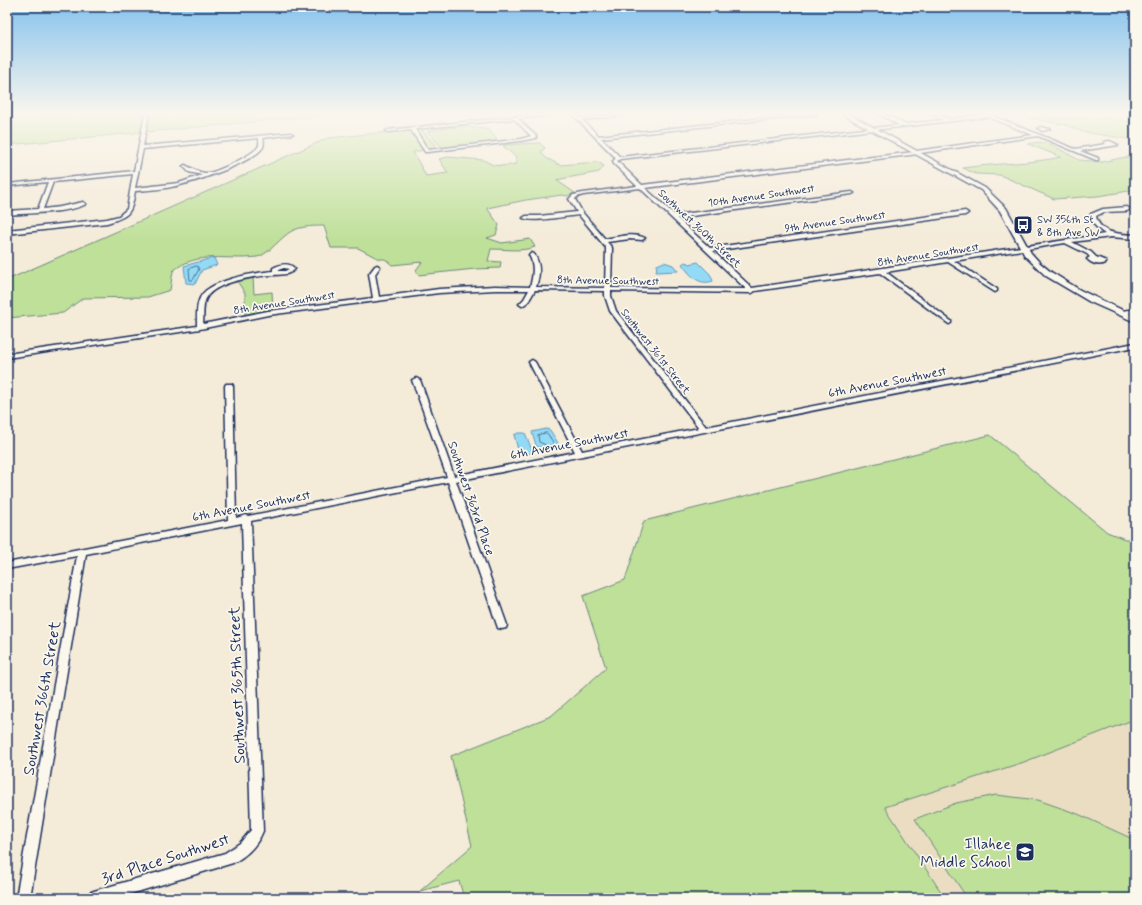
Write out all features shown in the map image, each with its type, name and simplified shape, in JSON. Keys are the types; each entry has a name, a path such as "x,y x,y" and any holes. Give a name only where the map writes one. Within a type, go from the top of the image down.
{"main road":[{"path":"925,156 990,194 1004,211 1033,260 1046,272 1088,297 1135,319"}],"street":[{"path":"7,232 100,222 121,217 129,210 139,156"},
{"path":"134,190 180,184 208,175 249,156"},
{"path":"619,158 635,156"},
{"path":"640,187 883,156"},
{"path":"1089,156 1096,159"},
{"name":"Southwest 360th Street","path":"619,158 615,161 616,163 752,291"},
{"path":"185,166 191,171 208,175"},
{"path":"7,185 136,172"},
{"path":"40,211 51,181"},
{"name":"Southwest 361st Street","path":"640,187 583,194 573,198 572,202 604,241 610,252 608,290 612,311 703,428"},
{"name":"10th Avenue Southwest","path":"673,217 852,193"},
{"path":"7,213 66,208 83,204"},
{"path":"1111,236 1097,225 1092,219 1093,215 1107,210 1127,209 1126,208 1128,207 1134,209"},
{"path":"526,218 580,213"},
{"name":"9th Avenue Southwest","path":"709,250 964,213"},
{"name":"8th Avenue Southwest","path":"7,356 200,327 254,315 376,298 457,289 533,288 707,292 752,291 1067,242 1111,236 1135,237"},
{"path":"604,241 632,237 642,238"},
{"path":"1067,242 1089,253 1094,258"},
{"path":"522,304 527,300 533,288 536,262 532,255"},
{"path":"949,260 995,290"},
{"path":"376,298 372,274 377,267"},
{"path":"881,271 949,322"},
{"path":"200,327 202,302 206,293 211,289 234,280 277,273"},
{"path":"1122,313 1135,311"},
{"name":"6th Avenue Southwest","path":"7,566 579,454 703,428 1135,345"},
{"path":"532,362 579,454"},
{"name":"Southwest 363rd Place","path":"416,380 452,478 502,625"},
{"path":"228,386 232,521"},
{"name":"Southwest 365th Street","path":"245,848 252,840 257,830 246,518"},
{"name":"Southwest 366th Street","path":"23,898 82,551"},
{"name":"3rd Place Southwest","path":"94,898 228,859 245,848"}],"shaded area":[{"name":"Illahee Middle School","path":"1135,718 1135,898 945,898 885,807"}],"green space":[{"path":"287,156 415,156 426,176 448,173 439,159 448,157 483,160 493,165 502,166 516,164 515,156 545,156 560,165 598,162 604,166 599,172 556,180 575,193 567,196 562,195 526,200 487,208 499,225 496,235 487,238 502,243 530,239 535,247 519,250 491,249 488,261 501,262 500,268 418,275 416,270 422,262 392,265 385,259 379,259 358,248 331,248 324,226 309,226 290,232 261,256 246,258 202,258 182,265 173,271 170,290 148,297 83,298 63,313 7,318 7,280"},
{"path":"1059,156 1072,156 1079,160 1102,162 1135,156 1135,190 1098,196 1054,199 1000,175 976,174 963,168 1037,161 1061,157"},
{"path":"253,278 254,294 272,292 273,309 245,315 245,293 237,281"},
{"path":"990,435 1107,532 1125,539 1135,539 1135,719 1024,762 885,807 945,898 464,898 459,881 420,891 472,846 451,756 551,716 606,668 583,596 625,580 644,521"},
{"path":"996,795 1038,800 1078,814 1135,840 1135,898 967,898 915,819 956,803"}],"water":[{"path":"214,258 217,265 202,270 195,284 186,283 184,266"},
{"path":"664,262 673,265 678,271 656,272 657,265"},
{"path":"685,262 690,264 698,262 710,274 713,281 699,281 688,272 682,264"},
{"path":"546,429 550,430 558,443 559,446 556,449 546,450 544,447 538,447 536,445 532,432"},
{"path":"518,433 525,433 532,450 531,453 524,455 519,453 514,435"}],"place":[{"name":"SW 356th St & 8th Ave SW","path":"1023,225"},
{"name":"Illahee Middle School","path":"1025,852"}]}
